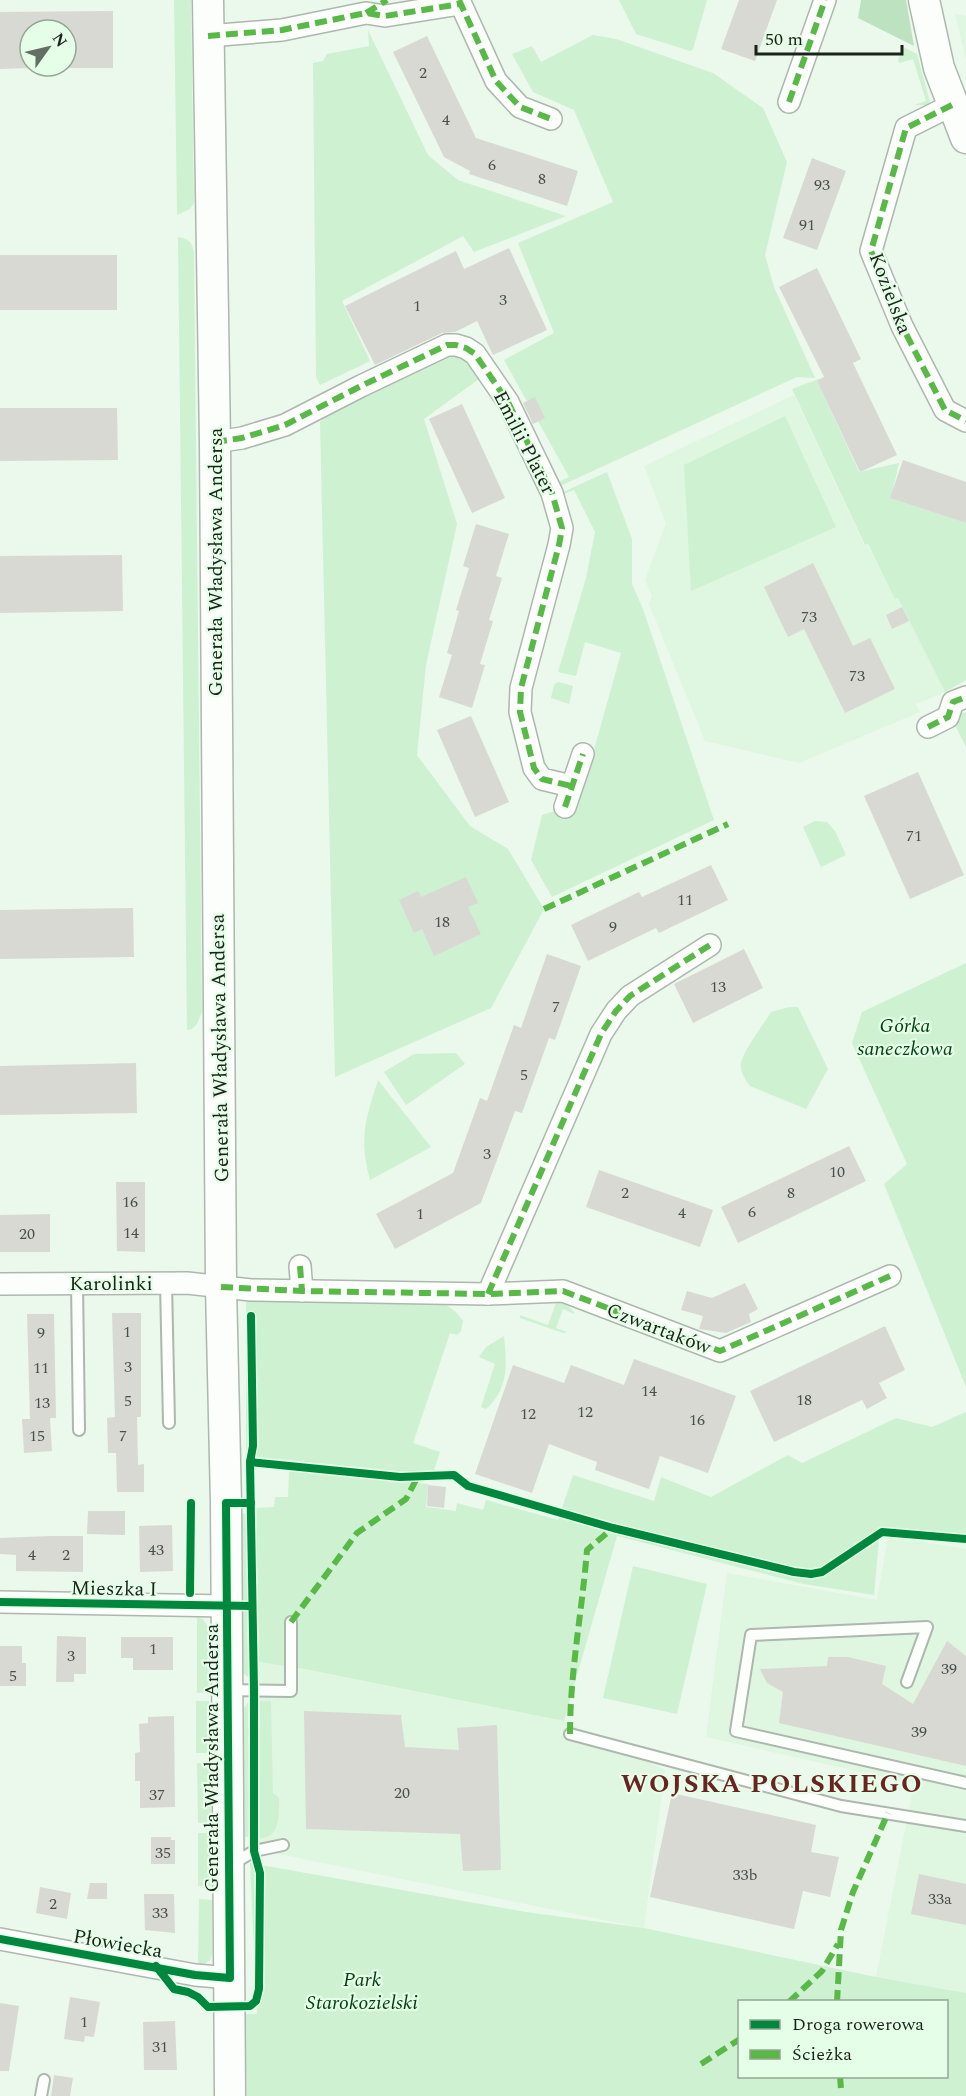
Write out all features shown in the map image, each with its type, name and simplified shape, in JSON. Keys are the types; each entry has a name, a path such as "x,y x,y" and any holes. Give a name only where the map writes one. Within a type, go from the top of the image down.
{"street":[{"name":"Generała Władysława Andersa","path":"208,0 221,1287 228,1690 230,2096"},
{"path":"366,13 387,0"},
{"path":"789,102 825,0"},
{"path":"924,0 939,68 959,102 966,138"},
{"path":"208,36 282,30 366,13 386,16 459,2 501,88 520,107 551,119"},
{"name":"Kozielska","path":"959,102 906,128 871,251 902,326 945,410 966,421"},
{"name":"Emilii Plater","path":"214,442 242,438 285,425 447,345 466,348 476,354 508,402 552,493 562,528 560,545 520,688 520,712 534,768 542,779 571,786"},
{"path":"928,727 948,717 953,702 966,697"},
{"path":"565,807 583,754"},
{"path":"488,1294 601,1034 616,1011 630,996 710,945"},
{"path":"300,1266 302,1291"},
{"name":"Czwartaków","path":"221,1287 302,1291 488,1294 563,1291 720,1351 890,1276"},
{"name":"Karolinki","path":"0,1284 187,1283 221,1287"},
{"name":"Mieszka I","path":"0,1602 227,1606"},
{"name":"Płowiecka","path":"0,1939 195,1975 230,1977"}],"lane":[{"path":"77,1283 79,1430"},
{"path":"166,1283 169,1423"},
{"path":"228,1690 291,1691 291,1622"},
{"path":"906,1682 927,1628 750,1635 736,1731 966,1783"},
{"path":"570,1734 841,1806 966,1826"},
{"path":"228,1866 254,1851 283,1845"},
{"path":"41,2096 44,2080"}],"shaded area":[{"path":"861,0 906,0 914,46 858,18"},
{"path":"955,14 966,16 966,60"},
{"path":"794,395 864,545 867,544 895,598 898,597 945,692 916,704 920,712 799,763 705,741 649,604 652,596 645,580 666,523 644,466"},
{"path":"888,1536 966,1549 966,1996 950,1990 876,1977 914,1784 706,1737 727,1573 877,1600"},
{"path":"259,1662 305,1669 564,1721 665,1770 644,1928 259,1850"}],"green space":[{"path":"174,0 191,0 194,203 190,209 177,215"},
{"path":"619,0 707,0 693,49 690,51 636,34"},
{"path":"368,30 428,155 458,180 566,216 474,252 463,236 342,301 370,361 320,385 316,377 313,63 323,61 327,54 369,46"},
{"path":"593,35 616,39 713,73 763,108 787,162 765,255 774,287 815,378 797,377 558,487 556,483 569,477 504,360 554,333 518,243 613,202 574,110 533,92 512,54 532,46 541,62"},
{"path":"903,47 917,54 930,102 926,105 914,105 926,101 913,59 899,63"},
{"path":"178,237 189,242 194,253 202,1012 197,1024 187,1030"},
{"path":"456,345 479,379 424,419 457,524 426,665 417,755 470,826 508,849 544,909 491,1008 335,1077 320,422 361,386"},
{"path":"824,377 817,381 859,472 899,463 891,498 966,523 966,680 945,692 898,598 895,599 868,544 865,545 792,389"},
{"path":"785,416 836,527 691,591 684,465"},
{"path":"607,472 632,539 632,584 643,609 714,820 552,897 531,860 542,815 575,805 592,757 621,653 585,642 576,676 558,672 586,578 595,532 574,490 562,495 561,493"},
{"path":"558,682 573,686 569,704 551,698 554,685"},
{"path":"966,712 966,747 956,727 962,713"},
{"path":"815,821 827,822 835,831 846,855 821,867 803,827"},
{"name":"Górka saneczkowa","path":"966,963 966,1387 884,1184 907,1164 852,1043 862,1012"},
{"path":"798,1007 828,1069 806,1109 750,1086 741,1069 744,1054 771,1012"},
{"path":"456,1053 465,1064 406,1105 384,1072 414,1054"},
{"path":"378,1080 431,1147 370,1180 364,1140"},
{"path":"557,1300 574,1312 574,1314 563,1309 556,1328 567,1332 563,1333 520,1318 520,1315 548,1325"},
{"path":"246,1302 440,1302 453,1310 463,1321 461,1331 457,1335 450,1333 413,1443 440,1452 434,1470 409,1472 246,1456"},
{"path":"504,1336 506,1366 503,1384 494,1401 486,1409 481,1407 495,1364 479,1357 486,1347"},
{"path":"966,1412 966,1541 880,1528 874,1595 804,1584 617,1536 564,1721 305,1669 259,1662 256,1508 274,1507 275,1497 288,1497 289,1471 428,1484 426,1507 456,1511 457,1503 483,1510 486,1500 558,1520 573,1475 654,1501 661,1477 711,1497 788,1455 802,1463 896,1418 932,1427"},
{"path":"241,1513 247,1514 248,1677 243,1673"},
{"path":"633,1566 707,1584 677,1714 603,1698"},
{"path":"197,1617 203,1619 208,1627 209,1692 197,1693"},
{"path":"196,1701 209,1701 210,1753 196,1753"},
{"path":"260,1701 271,1701 273,1793 279,1798 279,1804 275,1830 266,1837 259,1838"},
{"path":"248,1702 250,1837 245,1837 243,1710"},
{"path":"197,1763 211,1763 211,1823 198,1823"},
{"path":"198,1833 212,1833 212,1886 198,1886"},
{"name":"Park Starokozielski","path":"250,1863 526,1912 644,1928 876,1977 966,1993 966,2096 247,2096 244,2014 257,2014"},
{"path":"199,1899 212,1900 212,1954 210,1960 203,1965 198,1965"}],"building":[{"path":"739,0 777,0 755,61 721,49"},
{"path":"113,11 113,68 78,68 78,18 18,18 18,68 0,69 0,12"},
{"path":"427,36 476,138 578,171 567,206 469,174 470,171 444,157 393,52"},
{"path":"812,158 846,171 817,250 783,238"},
{"path":"509,248 547,330 493,355 477,321 455,332 442,333 375,365 345,306 456,251 464,269"},
{"path":"0,255 117,255 117,310 0,310"},
{"path":"817,268 861,359 853,363 897,455 860,472 817,381 824,377 779,287"},
{"path":"535,397 545,418 533,424 523,403"},
{"path":"462,404 505,498 472,513 429,419"},
{"path":"0,408 117,408 118,460 0,461"},
{"path":"903,460 966,482 966,523 890,498"},
{"path":"476,524 509,534 496,576 502,578 489,620 493,621 480,664 485,665 472,708 439,697 452,655 447,653 459,611 456,610 469,568 463,566"},
{"path":"122,555 123,611 0,613 0,556"},
{"path":"813,563 853,646 870,638 895,689 845,713 804,629 788,637 764,587"},
{"path":"902,607 909,621 892,629 886,615"},
{"path":"471,716 509,802 475,817 437,730"},
{"path":"918,772 964,875 910,899 864,796"},
{"path":"711,865 728,900 659,933 656,928 588,961 571,925 639,892 642,897"},
{"path":"466,877 478,903 468,907 481,934 434,956 422,929 414,933 399,900 418,891 421,897"},
{"path":"133,908 134,957 0,959 0,910"},
{"path":"744,949 763,988 693,1023 674,984"},
{"path":"547,954 581,966 555,1040 549,1038 522,1113 515,1111 481,1203 395,1249 376,1214 453,1173 480,1098 487,1101 514,1025 521,1028"},
{"path":"136,1063 137,1113 0,1115 0,1066"},
{"path":"849,1146 866,1181 738,1243 721,1207"},
{"path":"599,1170 713,1210 700,1247 586,1207"},
{"path":"116,1182 145,1182 145,1252 117,1251"},
{"path":"50,1214 50,1252 0,1252 0,1215"},
{"path":"745,1283 758,1309 749,1314 751,1322 726,1333 699,1329 703,1316 681,1310 687,1291 712,1298"},
{"path":"112,1313 141,1313 141,1417 137,1417 138,1465 144,1464 144,1492 117,1492 116,1453 108,1453 107,1418 115,1417"},
{"path":"27,1314 54,1314 56,1418 50,1418 52,1451 24,1453 22,1419 30,1419"},
{"path":"885,1326 905,1370 879,1383 887,1398 867,1409 862,1400 774,1442 750,1391"},
{"path":"634,1359 736,1396 708,1473 660,1456 649,1489 595,1470 597,1462 549,1444 532,1493 475,1474 513,1365 564,1383 571,1365 624,1385"},
{"path":"428,1485 446,1487 444,1508 427,1506"},
{"path":"88,1511 125,1511 125,1535 87,1534"},
{"path":"172,1525 173,1571 140,1572 139,1526"},
{"path":"83,1536 83,1572 16,1571 16,1555 0,1554 0,1538"},
{"path":"57,1636 86,1637 86,1674 74,1674 74,1682 56,1682"},
{"path":"121,1637 173,1637 173,1670 133,1670 133,1658 121,1658"},
{"path":"947,1641 966,1656 966,1766 779,1723 783,1692 767,1683 760,1669 827,1666 828,1657 848,1657 886,1666 882,1684 913,1704"},
{"path":"0,1646 22,1646 22,1663 26,1663 26,1686 0,1686"},
{"path":"304,1711 401,1715 405,1747 459,1750 457,1728 497,1725 501,1870 463,1871 460,1834 306,1829"},
{"path":"174,1716 175,1807 140,1808 140,1781 135,1781 135,1753 140,1752 139,1724 148,1723 148,1717"},
{"path":"672,1793 816,1825 811,1852 839,1857 830,1897 803,1891 794,1929 650,1897"},
{"path":"151,1837 171,1837 171,1840 175,1840 175,1864 151,1864"},
{"path":"919,1874 966,1884 966,1925 911,1914"},
{"path":"90,1883 107,1883 107,1899 87,1899"},
{"path":"40,1887 71,1893 67,1919 36,1913"},
{"path":"144,1894 174,1894 175,1933 145,1930"},
{"path":"70,1997 100,2002 94,2037 85,2036 84,2042 64,2039"},
{"path":"0,2003 19,2006 9,2071 0,2071"},
{"path":"175,2021 177,2070 144,2070 143,2022"},
{"path":"54,2075 73,2078 70,2096 51,2096"}],"marked path":[{"path":"366,13 387,0"},
{"path":"459,0 496,81 520,107 551,119"},
{"path":"789,102 825,0"},
{"path":"208,36 282,30 366,13 385,16 460,4"},
{"path":"952,105 906,128 871,251 902,326 945,410 966,421"},
{"path":"215,442 242,438 285,425 447,345 466,348 475,354 508,402 552,493 562,528 521,688 520,712 534,768 542,779 571,786"},
{"path":"928,727 948,717 953,702 966,697"},
{"path":"565,807 583,754"},
{"path":"544,909 728,824"},
{"path":"488,1294 601,1034 616,1011 630,996 710,945"},
{"path":"300,1266 302,1291"},
{"path":"221,1287 302,1291 488,1294 563,1291 720,1351 890,1276"},
{"path":"291,1622 357,1533 406,1499 418,1476"},
{"path":"570,1734 574,1665 587,1550 613,1528"},
{"path":"837,2000 841,1930 853,1892 888,1813"},
{"path":"791,2000 822,1971 838,1944"},
{"path":"701,2064 738,2040"},
{"path":"840,2078 841,2089"}],"cycle path":[{"path":"156,1966 174,1989 198,1997 208,2007 250,2006 256,2001 259,1989 260,1873 254,1851 250,1462 253,1446 251,1316"},
{"path":"250,1462 400,1477 454,1475 468,1486 613,1528 794,1572 811,1574 822,1572 882,1532 966,1539"},
{"path":"190,1593 191,1503"},
{"path":"0,1939 195,1975 230,1978 226,1503 251,1503"},
{"path":"0,1602 252,1606"}],"district":[{"name":"WOJSKA POLSKIEGO","path":"772,1783"}]}
